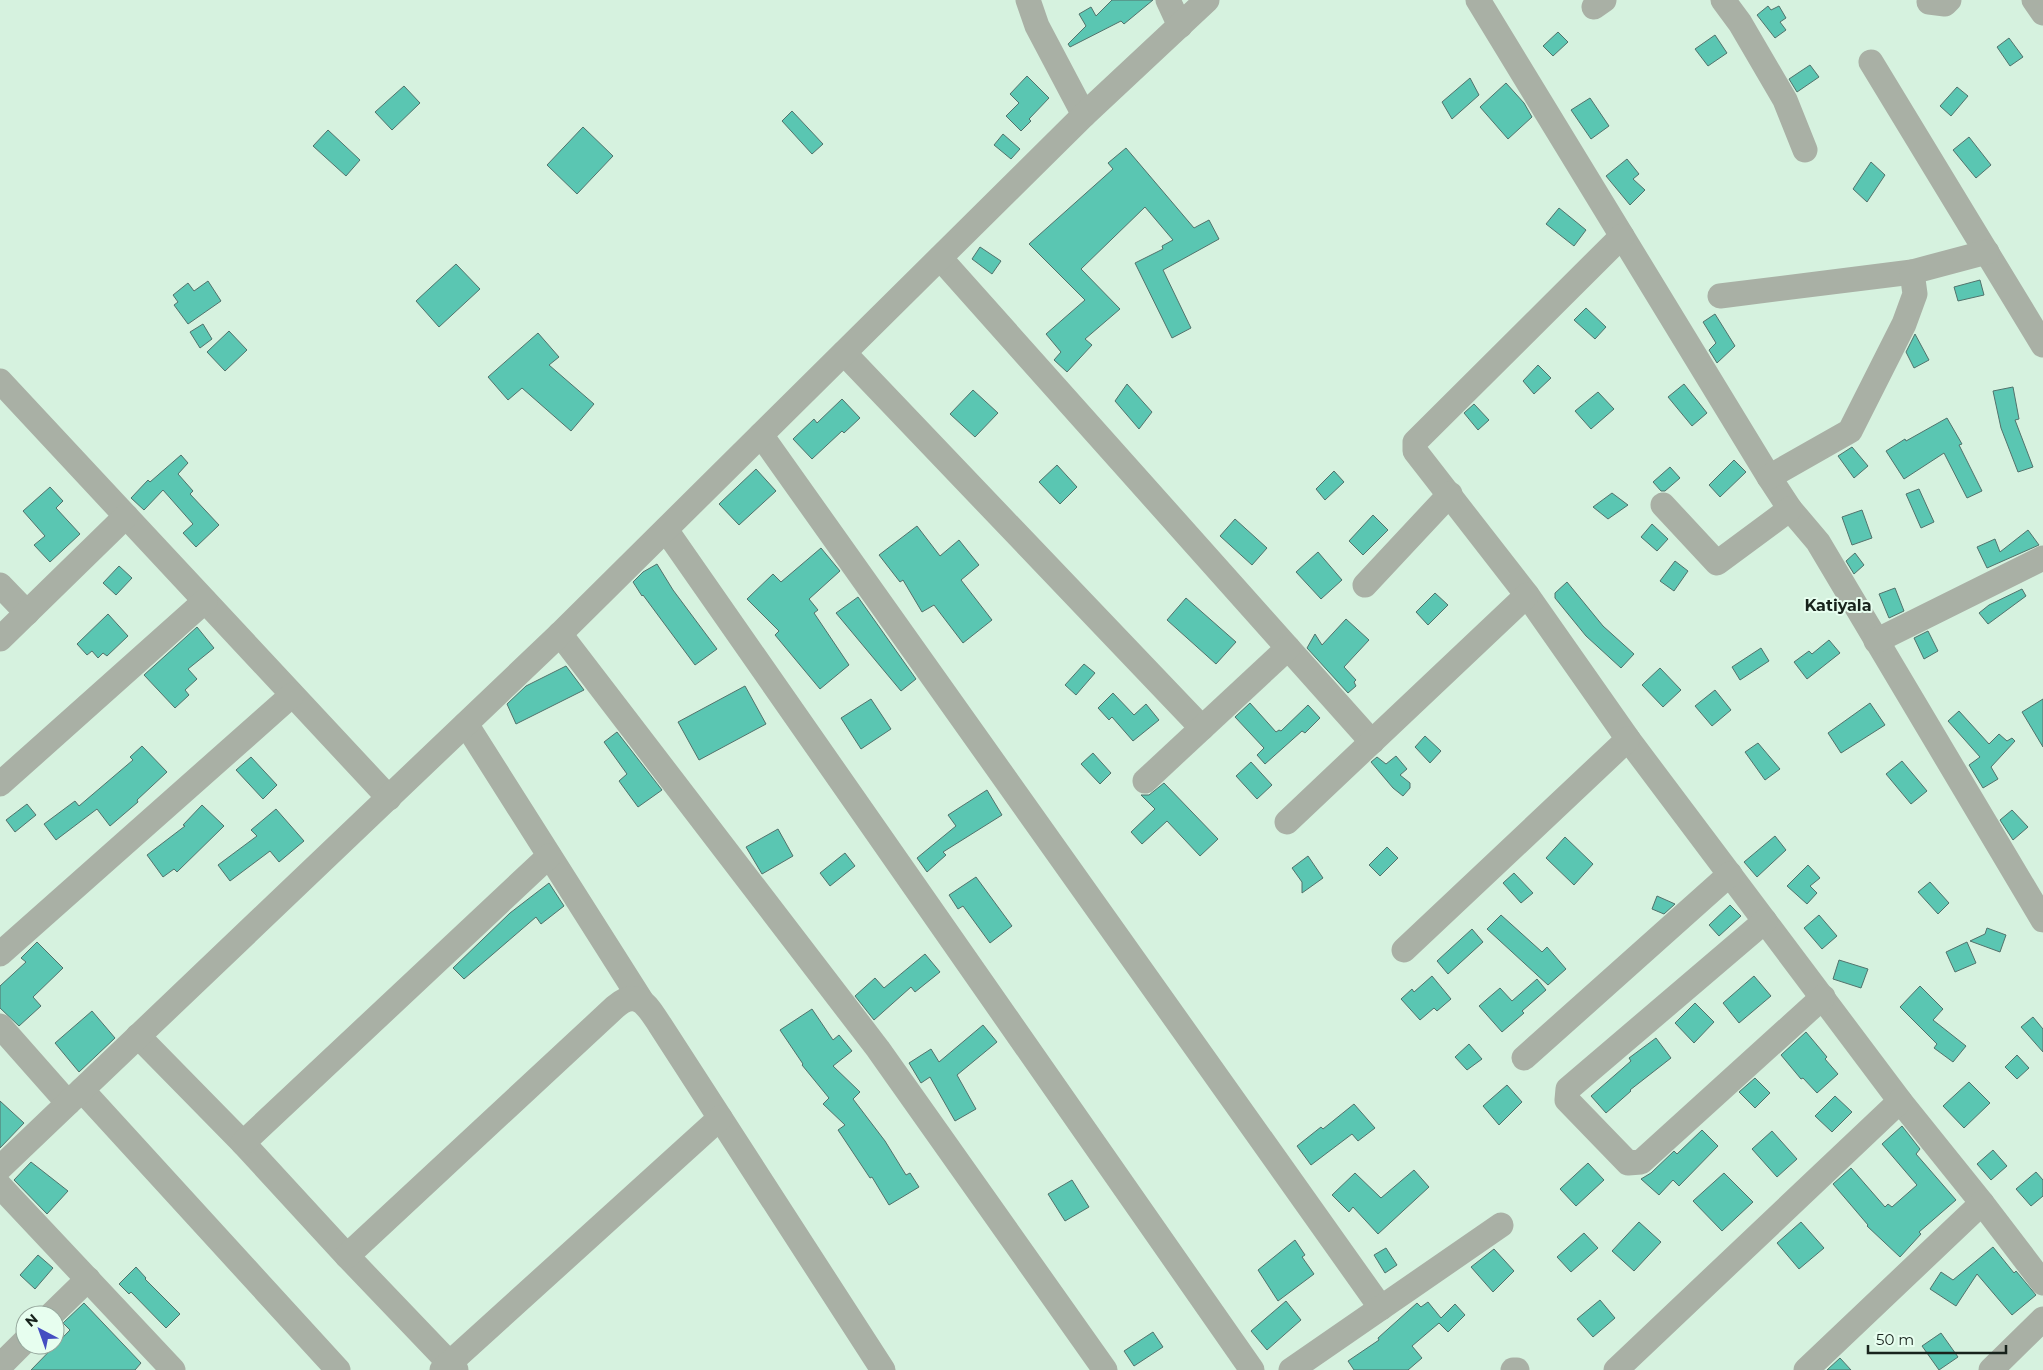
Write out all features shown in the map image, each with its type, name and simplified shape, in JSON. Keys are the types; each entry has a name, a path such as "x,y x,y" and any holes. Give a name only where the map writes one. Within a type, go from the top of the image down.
{"street":[{"path":"1014,0 1037,26"},
{"path":"1028,0 1037,26 1084,115"},
{"path":"1168,0 1180,26"},
{"path":"0,1168 560,634 1084,115 1207,0"},
{"path":"1478,0 1769,477 1790,509 1818,542 2043,920"},
{"path":"1723,0 1740,23 1785,100 1805,150"},
{"path":"2034,0 2043,13"},
{"path":"1871,62 2043,345"},
{"path":"1622,236 1415,442 1415,451 1527,594 1628,739 1900,1101 2043,1283"},
{"path":"1720,296 1912,272 1987,252"},
{"path":"940,258 1372,742"},
{"path":"1769,477 1850,431 1904,324 1915,294 1912,272"},
{"path":"844,353 1202,728"},
{"path":"0,381 389,798"},
{"path":"761,435 1381,1308"},
{"path":"1365,586 1450,494"},
{"path":"1663,505 1717,563 1790,509"},
{"path":"0,639 126,516"},
{"path":"666,530 1252,1370"},
{"path":"1876,641 2043,558"},
{"path":"0,585 28,613"},
{"path":"1287,822 1527,594"},
{"path":"0,784 205,601"},
{"path":"560,634 878,1049 1105,1370"},
{"path":"1145,781 1288,648"},
{"path":"0,954 292,695"},
{"path":"466,724 641,1000 660,1026 884,1370"},
{"path":"1404,950 1628,739"},
{"path":"243,1143 549,856"},
{"path":"1524,1058 1730,874"},
{"path":"1765,921 1568,1089 1567,1100 1628,1163 1641,1162 1823,997"},
{"path":"347,1256 623,1000 633,998 641,1000"},
{"path":"0,1026 75,1097 338,1370"},
{"path":"138,1036 243,1143 450,1368 720,1118"},
{"path":"1616,1370 1900,1101"},
{"path":"0,1186 173,1370"},
{"path":"1806,1370 1982,1203"},
{"path":"1291,1370 1501,1225"},
{"path":"61,1305 88,1279"},
{"path":"1991,1370 2043,1319"},
{"path":"0,1366 15,1351"}],"building":[{"path":"1112,0 1153,0 1124,24 1121,21 1070,47 1068,44 1086,26 1079,14 1091,7 1096,16"},
{"path":"1768,6 1771,10 1779,6 1786,18 1780,22 1786,30 1775,38 1757,15"},
{"path":"1558,32 1568,42 1553,56 1543,46"},
{"path":"1715,35 1727,53 1708,66 1695,49"},
{"path":"2009,38 2023,57 2010,66 1997,47"},
{"path":"1810,65 1819,77 1797,92 1789,79"},
{"path":"1027,76 1049,98 1029,119 1031,121 1021,131 1006,116 1019,103 1010,94"},
{"path":"1470,78 1479,95 1452,119 1442,102"},
{"path":"1506,83 1524,103 1532,117 1508,139 1480,107"},
{"path":"404,86 420,103 392,130 375,112"},
{"path":"1957,87 1968,96 1951,116 1940,106"},
{"path":"1590,98 1609,126 1591,139 1571,110"},
{"path":"792,111 823,144 812,154 782,121"},
{"path":"583,127 613,156 577,194 547,165"},
{"path":"328,130 360,160 346,176 313,146"},
{"path":"1003,134 1020,149 1011,159 994,145"},
{"path":"1969,137 1991,165 1976,178 1953,150"},
{"path":"1126,148 1194,228 1209,220 1219,239 1163,270 1191,328 1172,338 1135,263 1163,249 1162,246 1173,240 1145,207 1081,269 1120,309 1085,339 1092,345 1067,372 1054,360 1061,352 1046,334 1085,300 1029,244 1113,169 1108,163"},
{"path":"1627,159 1639,174 1633,179 1645,190 1630,205 1606,176"},
{"path":"1871,162 1885,175 1867,202 1853,189"},
{"path":"1559,208 1586,230 1574,246 1546,224"},
{"path":"980,247 1001,261 992,274 972,259"},
{"path":"456,264 480,289 439,327 416,301"},
{"path":"1980,280 1984,295 1958,301 1954,287"},
{"path":"208,281 221,301 188,324 174,305 178,302 173,295 188,283 194,291"},
{"path":"1586,308 1606,327 1595,339 1574,320"},
{"path":"1715,314 1735,346 1717,363 1709,350 1716,343 1703,322"},
{"path":"203,324 212,339 200,348 190,332"},
{"path":"229,331 247,350 225,371 207,352"},
{"path":"538,333 559,357 549,365 594,404 571,431 522,388 508,400 488,377"},
{"path":"1915,334 1929,360 1914,368 1906,352"},
{"path":"1538,365 1551,378 1534,394 1523,381"},
{"path":"1127,384 1152,412 1139,429 1115,401"},
{"path":"1684,384 1707,413 1692,426 1668,397"},
{"path":"2013,387 2019,419 2015,420 2033,467 2018,472 2001,428 1993,391"},
{"path":"973,390 998,413 975,437 950,414"},
{"path":"1598,392 1614,409 1591,429 1575,411"},
{"path":"842,399 860,418 844,433 842,431 812,459 793,439 814,419 817,423"},
{"path":"1474,404 1489,420 1478,430 1464,413"},
{"path":"1947,418 1962,444 1959,445 1982,491 1967,498 1944,453 1904,479 1886,451 1905,439 1906,441"},
{"path":"1852,447 1868,466 1854,478 1838,456"},
{"path":"181,455 188,463 178,474 193,491 190,494 219,525 196,547 183,533 193,524 163,490 144,510 131,498 148,480 150,482"},
{"path":"1734,460 1746,472 1720,497 1709,485"},
{"path":"1057,465 1077,487 1060,504 1039,482"},
{"path":"1670,467 1680,478 1665,491 1661,491 1653,482"},
{"path":"756,469 776,491 739,525 719,504"},
{"path":"1334,471 1344,482 1325,500 1316,489"},
{"path":"50,487 63,501 56,508 80,534 50,562 34,545 45,536 23,511"},
{"path":"1919,489 1934,522 1921,528 1906,494"},
{"path":"1612,493 1628,505 1608,519 1593,507"},
{"path":"1862,510 1872,538 1852,545 1842,517"},
{"path":"1373,515 1388,530 1363,555 1349,541"},
{"path":"1235,519 1267,548 1252,565 1220,536"},
{"path":"1652,524 1668,539 1657,551 1641,537"},
{"path":"917,526 940,556 959,540 979,565 961,580 992,620 963,643 934,605 922,612 903,580 900,582 879,555"},
{"path":"2028,530 2039,545 1987,568 1977,547 1995,539 2000,552"},
{"path":"821,548 840,571 809,599 818,610 814,613 849,665 820,689 775,635 779,631 747,599 773,574 781,582"},
{"path":"1318,552 1342,580 1321,599 1296,572"},
{"path":"1855,553 1864,565 1854,574 1846,561"},
{"path":"1675,561 1688,571 1674,591 1660,581"},
{"path":"657,564 673,590 717,649 695,665 633,582 643,572"},
{"path":"119,566 132,578 116,595 103,583"},
{"path":"1567,582 1603,626 1634,654 1621,668 1586,636 1555,598 1555,593"},
{"path":"1895,588 1904,611 1889,618 1879,594"},
{"path":"2022,589 2026,596 1988,624 1979,613 1989,605"},
{"path":"1435,593 1448,605 1428,625 1416,612"},
{"path":"858,597 916,679 901,691 836,613"},
{"path":"1186,598 1236,642 1216,664 1167,620"},
{"path":"108,614 128,636 107,656 103,653 98,658 92,651 87,655 77,644"},
{"path":"1346,619 1369,640 1344,667 1356,680 1354,682 1356,686 1348,693 1307,648 1315,634 1322,645"},
{"path":"197,627 214,648 188,669 197,679 185,690 189,695 175,708 144,675"},
{"path":"1928,631 1938,651 1924,659 1914,638"},
{"path":"1829,640 1840,653 1807,679 1794,662 1809,651 1812,654"},
{"path":"1761,648 1769,661 1740,680 1732,667"},
{"path":"1084,664 1095,673 1076,695 1065,685"},
{"path":"566,666 584,690 516,724 507,704 526,686"},
{"path":"1660,668 1681,690 1663,707 1642,685"},
{"path":"745,686 766,724 699,760 678,722"},
{"path":"1715,690 1731,710 1712,726 1695,706"},
{"path":"1113,693 1134,715 1146,704 1159,720 1133,741 1112,717 1109,720 1098,708"},
{"path":"871,699 891,729 861,749 841,718"},
{"path":"2043,699 2043,747 2022,712"},
{"path":"1250,703 1276,732 1281,731 1308,705 1320,718 1305,733 1302,731 1265,764 1257,755 1264,748 1235,717"},
{"path":"1870,703 1885,725 1841,753 1828,733"},
{"path":"1959,711 1989,744 1999,734 2007,741 2012,738 2015,741 1991,767 1998,779 1983,788 1969,765 1980,757 1948,721"},
{"path":"617,732 662,790 638,807 619,781 627,774 604,742"},
{"path":"1425,736 1441,751 1430,763 1415,747"},
{"path":"1758,743 1780,769 1765,780 1745,752"},
{"path":"142,746 167,772 137,800 138,802 110,826 97,809 56,840 44,824 75,801 79,806 133,760 130,757"},
{"path":"1093,753 1111,773 1100,784 1081,764"},
{"path":"1396,756 1407,769 1400,775 1410,783 1410,788 1403,796 1393,788 1371,762 1377,757 1386,764"},
{"path":"251,757 277,785 263,799 236,770"},
{"path":"1902,761 1927,791 1911,804 1886,774"},
{"path":"1251,762 1272,785 1257,799 1236,776"},
{"path":"1164,783 1218,839 1200,856 1167,821 1142,844 1131,832 1155,809 1141,795 1149,795"},
{"path":"987,790 1002,815 943,852 946,855 927,872 917,858 956,826 948,815"},
{"path":"27,804 36,815 15,832 6,820"},
{"path":"202,805 224,826 177,872 174,869 163,877 147,855 185,826 183,825"},
{"path":"276,809 304,841 279,862 270,851 230,881 218,865 257,836 251,830"},
{"path":"2012,810 2028,827 2013,840 2000,820"},
{"path":"778,829 793,856 762,874 746,847"},
{"path":"1775,836 1786,850 1757,877 1744,862"},
{"path":"1565,837 1593,864 1574,885 1546,858"},
{"path":"1387,847 1398,858 1380,876 1369,865"},
{"path":"845,853 855,866 830,886 820,873"},
{"path":"1308,856 1323,878 1302,893 1302,882 1292,868"},
{"path":"1808,865 1820,878 1810,886 1817,893 1807,904 1787,886"},
{"path":"1514,873 1533,893 1521,903 1503,883"},
{"path":"976,877 1012,926 990,943 963,906 958,909 949,895"},
{"path":"1930,882 1949,903 1938,914 1918,892"},
{"path":"549,883 564,906 541,924 536,917 464,979 453,968 510,913"},
{"path":"1657,896 1675,904 1664,914 1652,909"},
{"path":"1730,905 1741,916 1719,936 1709,925"},
{"path":"1501,915 1542,952 1547,947 1566,969 1548,985 1487,929"},
{"path":"1819,915 1837,936 1822,949 1804,928"},
{"path":"1987,928 2006,935 2000,952 1970,941 1985,934"},
{"path":"1472,929 1483,942 1448,974 1437,961"},
{"path":"37,942 63,968 33,997 41,1006 19,1026 0,1008 0,986 26,962 21,958"},
{"path":"1967,942 1976,963 1955,972 1946,952"},
{"path":"925,954 940,972 915,992 911,987 874,1020 855,996 875,978 884,988"},
{"path":"1839,960 1868,969 1861,988 1833,979"},
{"path":"1432,976 1451,999 1437,1011 1434,1008 1420,1020 1401,999 1412,989 1414,992"},
{"path":"1754,976 1771,996 1739,1023 1723,1003"},
{"path":"1537,979 1546,990 1502,1032 1479,1006 1500,988 1512,1001"},
{"path":"1920,986 1943,1009 1933,1020 1966,1046 1953,1062 1934,1048 1937,1044 1900,1007"},
{"path":"1695,1003 1714,1022 1694,1043 1675,1023"},
{"path":"812,1009 833,1040 839,1035 852,1051 833,1066 860,1092 853,1099 885,1141 906,1175 910,1173 919,1187 889,1205 872,1177 870,1178 838,1130 845,1125 823,1104 829,1098 802,1065 780,1030"},
{"path":"92,1011 115,1038 79,1072 55,1043"},
{"path":"2033,1017 2043,1029 2043,1052 2021,1027"},
{"path":"983,1025 997,1042 957,1075 976,1109 955,1121 930,1077 921,1083 909,1063 931,1049 939,1062"},
{"path":"1806,1032 1827,1057 1825,1059 1838,1074 1817,1093 1803,1078 1801,1079 1781,1055"},
{"path":"1656,1038 1671,1058 1630,1090 1606,1113 1591,1096 1631,1061 1629,1058"},
{"path":"1469,1044 1482,1059 1467,1070 1455,1057"},
{"path":"2017,1055 2029,1068 2017,1079 2005,1067"},
{"path":"1755,1078 1770,1093 1755,1108 1739,1092"},
{"path":"1969,1082 1990,1103 1964,1128 1943,1106"},
{"path":"1507,1085 1522,1102 1499,1125 1483,1106"},
{"path":"1835,1096 1852,1112 1832,1132 1815,1116"},
{"path":"0,1101 24,1123 0,1148"},
{"path":"1354,1104 1375,1128 1358,1141 1352,1134 1311,1165 1297,1146 1321,1127 1323,1129"},
{"path":"1902,1126 1920,1149 1916,1154 1956,1200 1919,1232 1921,1234 1900,1257 1867,1226 1833,1184 1851,1168 1885,1207 1888,1204 1892,1207 1917,1185 1882,1144"},
{"path":"1702,1130 1718,1146 1679,1186 1673,1180 1659,1195 1641,1179 1651,1173 1674,1151 1677,1154"},
{"path":"1772,1131 1797,1159 1777,1177 1752,1149"},
{"path":"1993,1150 2007,1166 1991,1180 1977,1164"},
{"path":"31,1162 68,1191 47,1214 14,1180"},
{"path":"1588,1163 1604,1180 1576,1206 1560,1189"},
{"path":"1414,1170 1429,1187 1378,1234 1353,1207 1349,1212 1332,1195 1355,1173 1381,1198"},
{"path":"2036,1172 2043,1180 2043,1196 2031,1206 2016,1189"},
{"path":"1724,1173 1753,1202 1722,1231 1693,1201"},
{"path":"1072,1180 1089,1207 1065,1221 1048,1194"},
{"path":"1639,1222 1661,1242 1634,1271 1612,1251"},
{"path":"1801,1222 1824,1248 1799,1269 1777,1243"},
{"path":"1584,1233 1598,1248 1571,1272 1557,1257"},
{"path":"1295,1240 1305,1255 1302,1257 1314,1274 1278,1301 1258,1270"},
{"path":"1993,1247 2014,1273 2016,1271 2036,1295 2012,1315 1977,1274 1956,1306 1930,1289 1941,1272 1953,1280"},
{"path":"1386,1248 1397,1265 1385,1273 1374,1255"},
{"path":"1494,1249 1514,1271 1493,1292 1471,1267"},
{"path":"38,1255 53,1268 35,1289 20,1275"},
{"path":"136,1267 145,1279 180,1314 166,1328 131,1292 129,1294 119,1284"},
{"path":"1600,1300 1615,1318 1593,1337 1577,1319"},
{"path":"1286,1301 1301,1320 1267,1350 1251,1331"},
{"path":"1428,1302 1441,1318 1455,1304 1465,1315 1448,1332 1439,1323 1412,1346 1422,1358 1408,1370 1354,1370 1348,1361 1379,1340 1378,1338 1417,1303 1421,1307"},
{"path":"84,1303 141,1363 135,1370 31,1370 46,1355 65,1355 65,1335 70,1330 65,1325 65,1321"},
{"path":"1153,1332 1163,1347 1134,1366 1124,1351"},
{"path":"1941,1333 1958,1357 1939,1370 1922,1346"},
{"path":"1840,1358 1851,1370 1827,1370"}],"district":[{"name":"Katiyala","path":"1838,605"}]}
